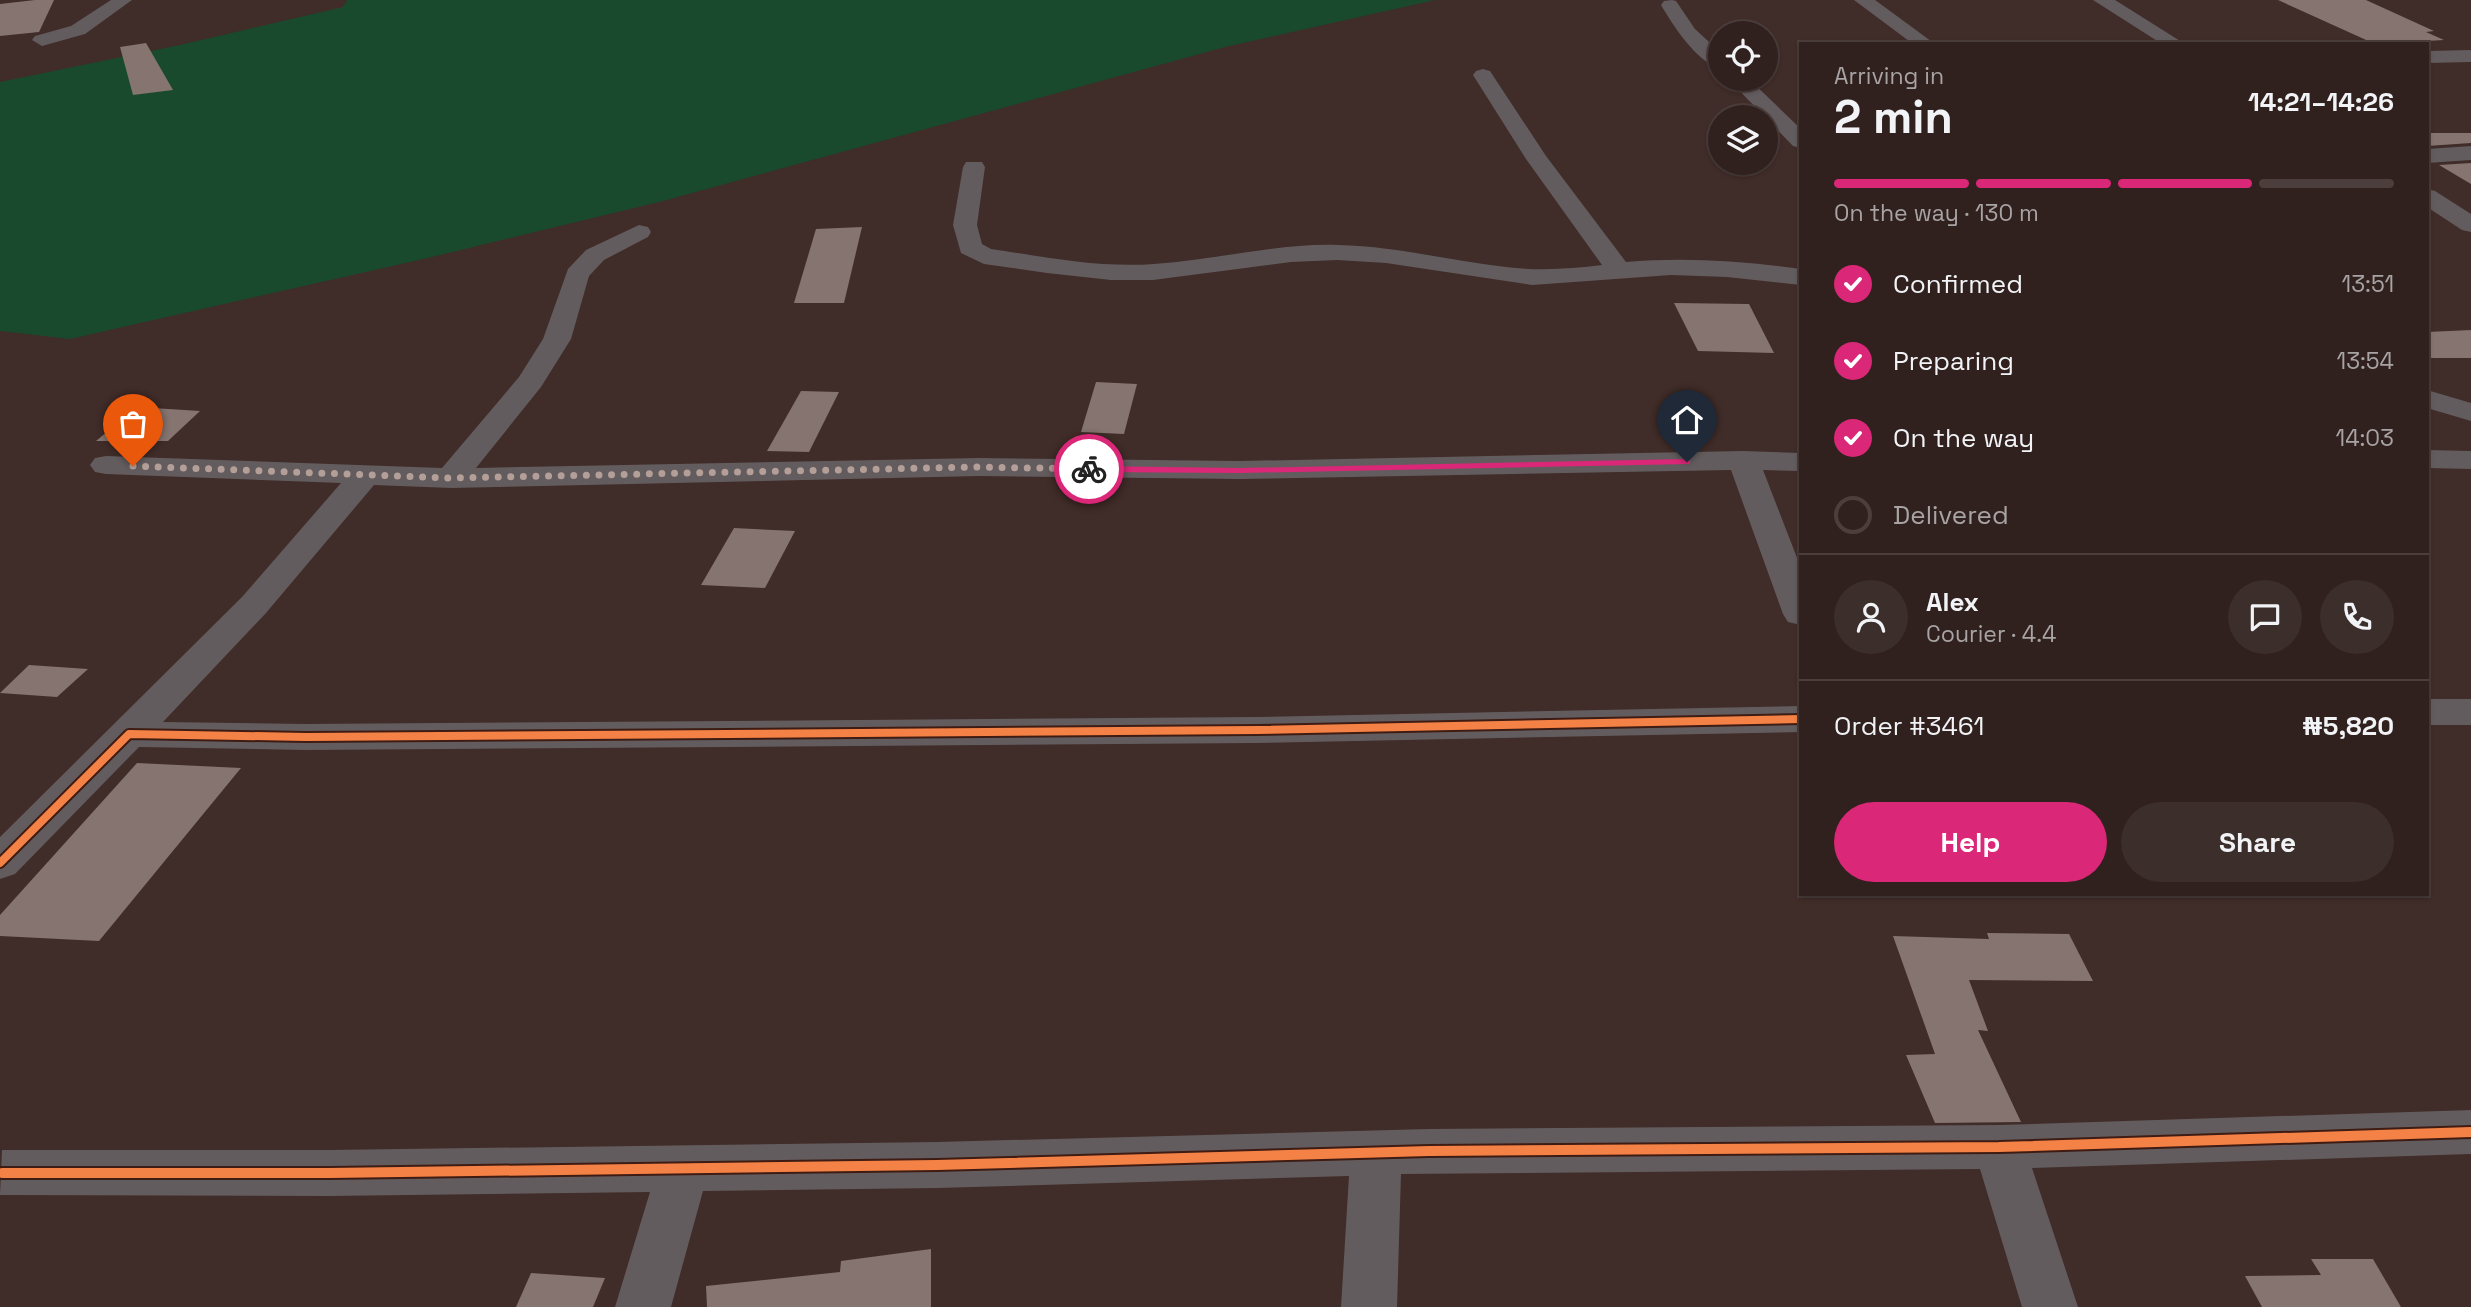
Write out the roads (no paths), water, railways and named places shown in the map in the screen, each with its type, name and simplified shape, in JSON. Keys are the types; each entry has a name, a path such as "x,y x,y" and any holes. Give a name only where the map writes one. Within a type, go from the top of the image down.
{"street":[{"path":"42,40 78,30 123,0"},
{"path":"1863,0 1923,42"},
{"path":"2102,0 2173,42"},
{"path":"1670,5 1688,33 1708,51"},
{"path":"2429,57 2471,56"},
{"path":"1483,75 1537,159 1619,271"},
{"path":"1750,91 1799,139"},
{"path":"2429,156 2471,153"},
{"path":"974,167 965,225 970,248 984,256 1100,270 1150,272 1336,252 1380,254 1478,272 1531,277 1704,268 1799,277"},
{"path":"2429,196 2471,225"},
{"path":"451,478 531,381 551,350 578,274 595,255 639,232"},
{"path":"2429,400 2471,412"},
{"path":"1743,460 1799,609"},
{"path":"106,465 451,478 979,467 1240,471 1743,460 1799,462"},
{"path":"2429,460 2471,460"},
{"path":"0,863 254,605 366,474"},
{"path":"2429,712 2471,712"},
{"path":"129,734 306,737 1256,730 1799,719"},
{"path":"2,1172 328,1173 937,1165 1376,1152 1999,1147 2471,1132"},
{"path":"1999,1147 2050,1307"},
{"path":"1368,1307 1376,1152"},
{"path":"643,1307 683,1168"}]}
